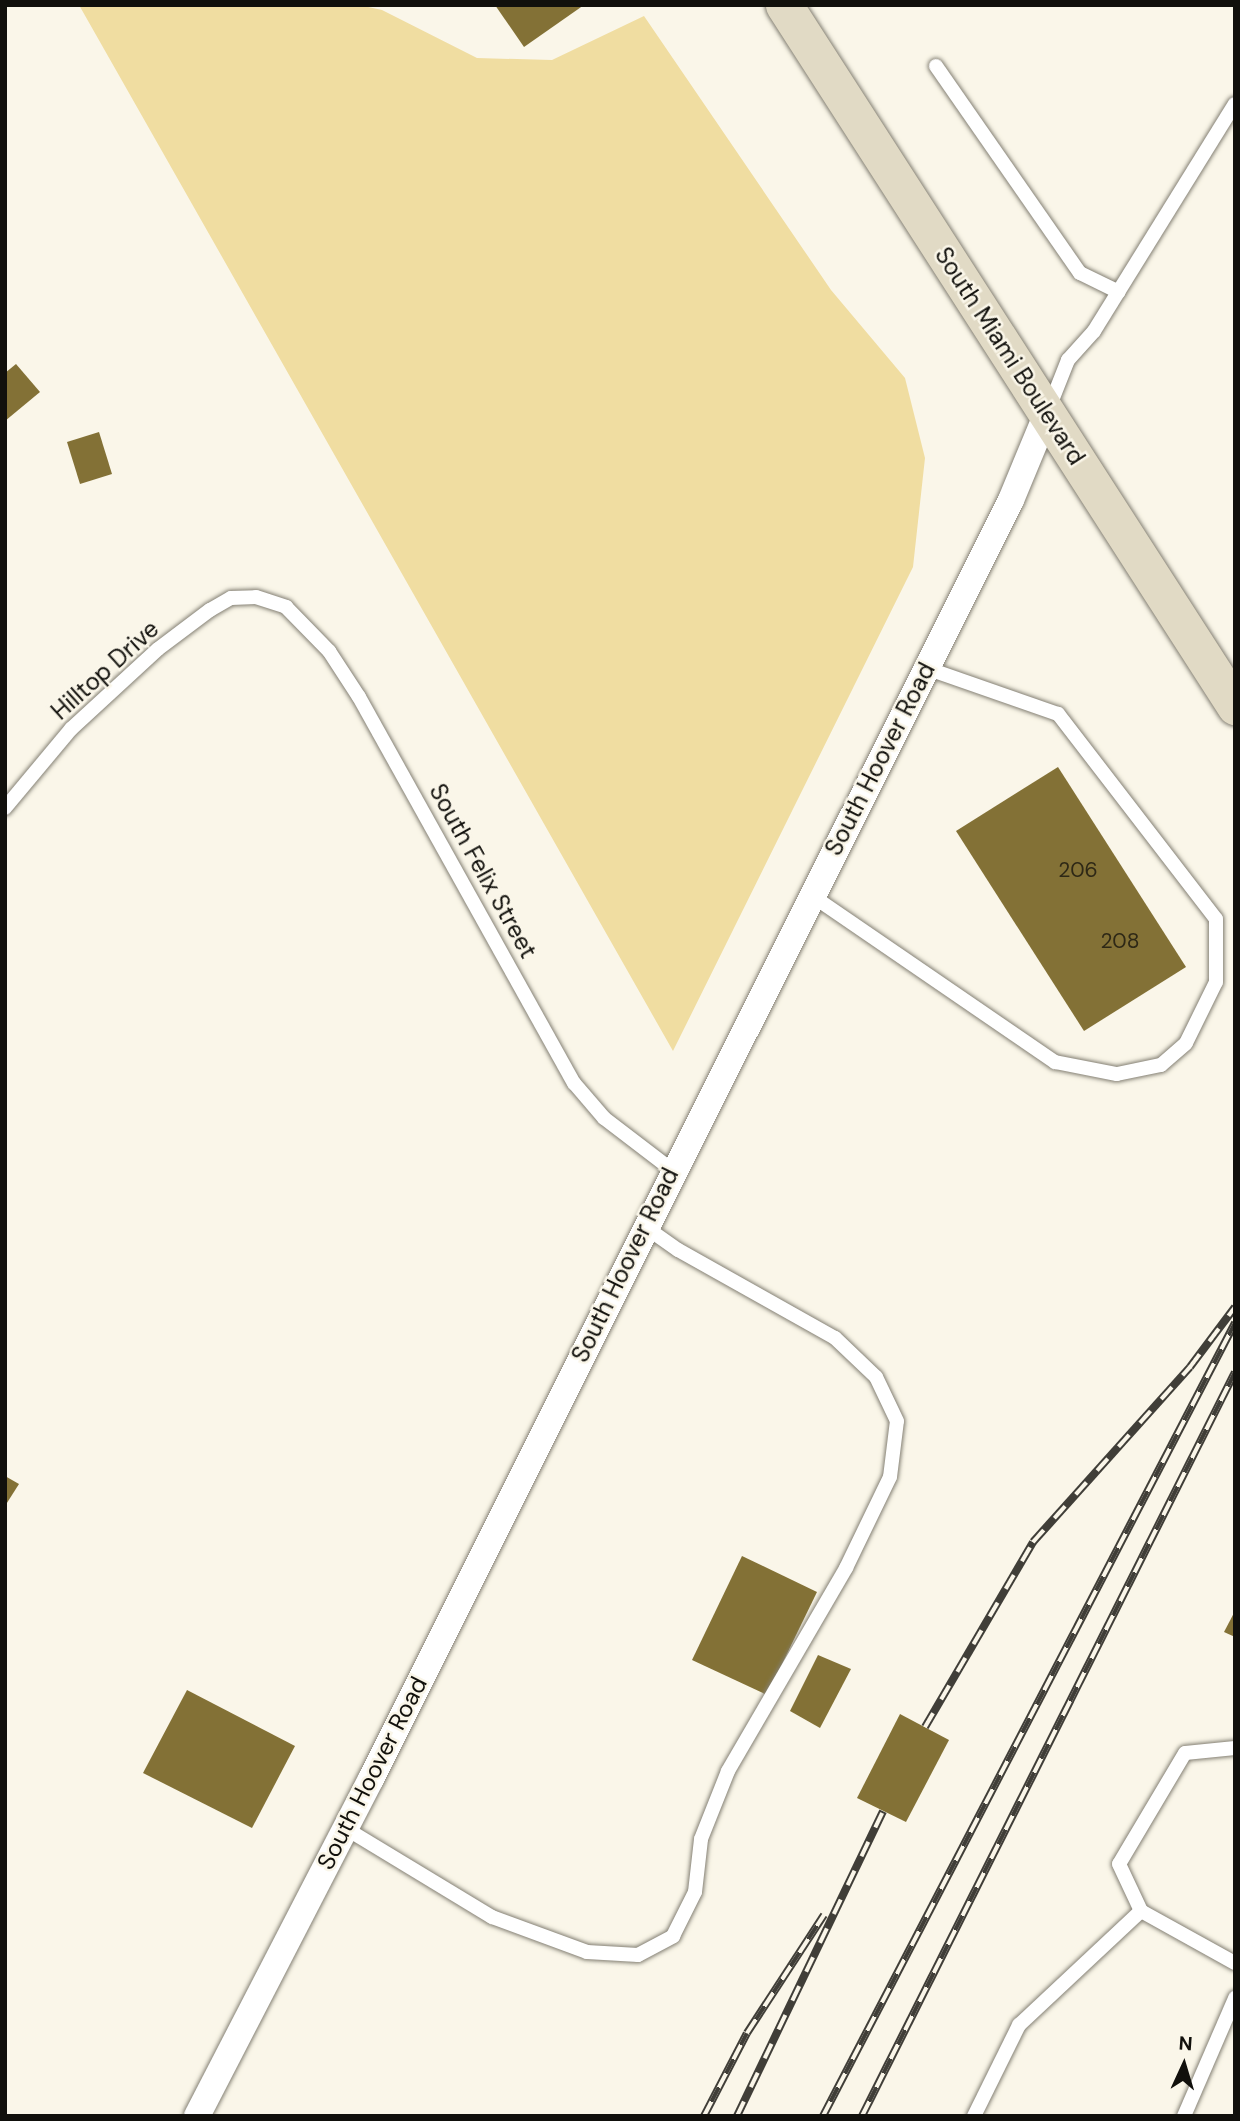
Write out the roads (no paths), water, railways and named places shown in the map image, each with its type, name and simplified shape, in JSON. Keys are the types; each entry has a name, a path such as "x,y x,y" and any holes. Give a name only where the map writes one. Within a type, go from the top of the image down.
{"street":[{"name":"South Miami Boulevard","path":"784,5 1235,706"},
{"name":"South Hoover Road","path":"197,2116 345,1828 672,1170 1011,500 1047,413"}],"lane":[{"path":"936,66 1080,273 1119,292"},
{"path":"1047,413 1068,360 1094,331 1235,104"},
{"name":"Hilltop Drive","path":"5,807 71,729 158,649 231,598 256,597"},
{"name":"South Felix Street","path":"256,597 286,607 329,651 359,696 574,1083 604,1118 672,1170"},
{"path":"811,895 1055,1062 1117,1074 1161,1065 1186,1043 1216,982 1216,919 1059,713 926,668"},
{"path":"345,1828 492,1917 587,1952 638,1955 673,1936 695,1892 701,1839 729,1771 846,1568 890,1477 897,1421 876,1377 835,1338 678,1250 644,1226"},
{"path":"1235,1748 1185,1753 1119,1864 1141,1911 1235,1963"},
{"path":"974,2116 1019,2025 1141,1911"},
{"path":"1184,2116 1235,1998"}],"railway":[{"path":"925,1727 1033,1542 1190,1367 1235,1307"},
{"path":"823,2116 1235,1323"},
{"path":"862,2116 1235,1372"},
{"path":"737,2116 883,1811"},
{"path":"704,2116 747,2033 824,1915"}]}
